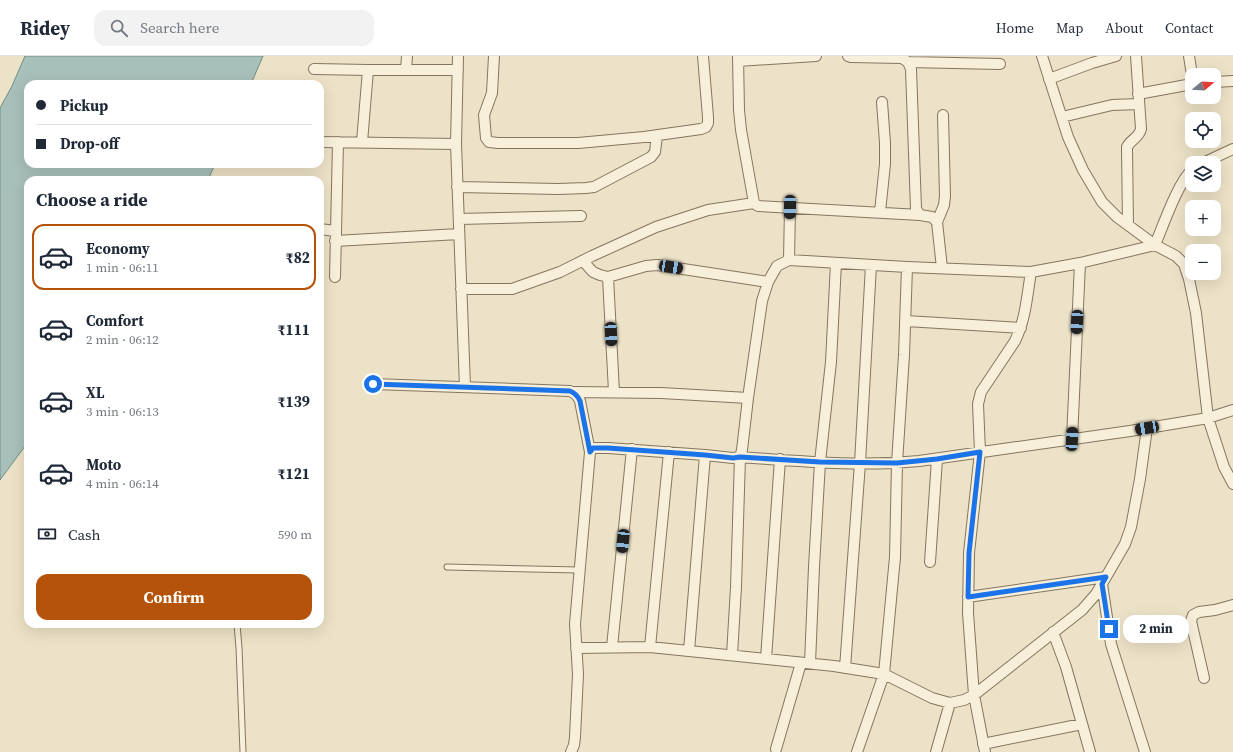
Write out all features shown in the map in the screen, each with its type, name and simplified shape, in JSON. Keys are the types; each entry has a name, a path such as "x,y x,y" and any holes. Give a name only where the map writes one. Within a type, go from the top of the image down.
{"street":[{"path":"406,56 406,70"},
{"path":"458,56 456,144 465,387"},
{"path":"494,56 492,93 484,115 486,138 489,142 498,144 578,143 657,135 706,127 708,117 703,56"},
{"path":"754,203 740,116 738,58 816,56"},
{"path":"848,56 902,58 908,62 1000,64"},
{"path":"1042,56 1068,137 1083,170 1102,202 1117,217 1155,245 1176,256 1184,264 1189,279 1196,313 1208,418 1224,467 1233,484"},
{"path":"1049,79 1116,56"},
{"path":"1128,225 1127,147 1130,142 1140,133 1136,56"},
{"path":"1189,56 1191,68"},
{"path":"908,62 911,69 916,209 920,215"},
{"path":"314,69 458,70"},
{"path":"362,142 368,70"},
{"path":"1221,82 1233,81"},
{"path":"1062,117 1185,86"},
{"path":"880,212 885,164 882,102"},
{"path":"942,268 937,222 944,205 945,196 943,115"},
{"path":"457,187 558,189 594,187 651,157 655,152 657,135"},
{"path":"324,142 456,144"},
{"path":"335,277 338,142"},
{"path":"1218,156 1233,149"},
{"path":"1155,245 1185,178"},
{"path":"461,289 512,288 560,272 656,227 708,210 754,203 758,206 920,215 932,217 937,222"},
{"path":"789,260 790,207"},
{"path":"459,219 581,216"},
{"path":"324,231 335,236 459,234"},
{"path":"732,655 736,587 740,457 762,301 768,282 777,266 789,260 1030,272 1080,263 1155,245"},
{"path":"584,261 593,272 608,277 646,266 657,265 768,282"},
{"path":"776,749 806,663 814,567 820,462 831,362 836,263"},
{"path":"1072,439 1080,263"},
{"path":"845,668 860,463 872,265"},
{"path":"857,752 884,674 895,557 897,463 906,321 907,267"},
{"path":"1030,272 1021,328 1015,341 988,380 979,398 978,404 980,452 969,553 968,597 974,695 984,748 1082,724"},
{"path":"608,277 614,392"},
{"path":"906,321 1021,328"},
{"path":"373,384 748,398"},
{"path":"570,752 574,745 578,674 575,624 590,452 582,406 578,396 574,392"},
{"path":"590,452 593,448 608,448 733,458 740,457 820,462 897,463 937,459 1147,428 1208,418 1233,410"},
{"path":"576,648 650,647 845,668 884,674 932,698 950,703 964,700 974,695 1082,610 1096,594 1125,544 1131,527 1140,479 1147,428"},
{"path":"612,647 632,450"},
{"path":"650,647 669,452"},
{"path":"689,651 705,455"},
{"path":"766,659 780,459"},
{"path":"930,562 937,459"},
{"path":"968,597 1104,580"},
{"path":"1104,580 1111,644 1145,752"},
{"path":"1204,678 1191,621 1193,615 1199,612 1215,610 1233,605"},
{"path":"1054,632 1066,667 1090,752"},
{"path":"936,752 950,703"}],"lane":[{"path":"448,567 579,570"},
{"path":"237,628 243,752"}],"water":[{"path":"25,56 263,56 253,80 24,80 24,168 213,168 210,176 24,176 24,447 0,480 0,108 12,86"}],"route":[{"path":"373,384 574,392 578,396 582,406 590,452 593,448 608,448 733,458 740,457 860,463 897,463 919,461 980,452 969,553 968,597 1106,577 1102,584 1109,629"}]}
